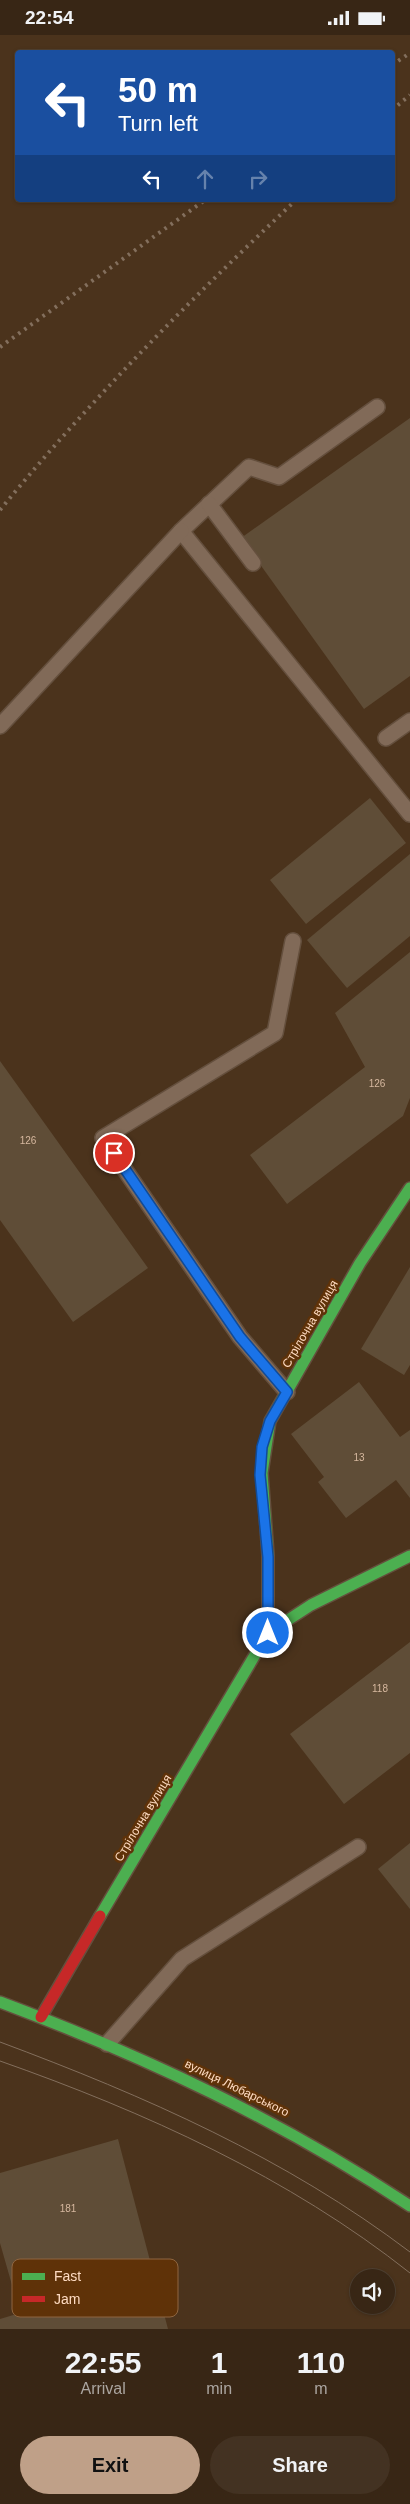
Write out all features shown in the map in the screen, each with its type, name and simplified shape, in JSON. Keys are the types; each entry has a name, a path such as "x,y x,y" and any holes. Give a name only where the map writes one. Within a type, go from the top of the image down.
{"street":[{"name":"Стрілочна вулиця","path":"268,1633 268,1557 260,1475 262,1447 270,1421 360,1263 410,1188"},
{"name":"Стрілочна вулиця","path":"41,2017 268,1633 311,1605 410,1556"},
{"name":"вулиця Любарського","path":"0,2002 108,2044 244,2105 358,2169 410,2206"}],"lane":[{"path":"0,726 181,531 249,467 279,477 377,407"},
{"path":"210,504 253,563"},
{"path":"181,531 410,813"},
{"path":"386,738 410,721"},
{"path":"287,1392 240,1337 104,1138 275,1033 294,941"},
{"path":"108,2044 182,1959 358,1847"}],"building":[{"path":"410,418 410,676 364,709 241,538"},
{"path":"370,798 406,843 306,924 270,880"},
{"path":"410,854 410,936 347,988 307,940"},
{"path":"410,952 410,1098 403,1116 287,1204 250,1155 365,1067 335,1013"},
{"path":"0,1061 148,1268 73,1322 0,1220"},
{"path":"410,1267 410,1365 404,1375 361,1349"},
{"path":"359,1382 400,1437 410,1430 410,1498 396,1480 346,1518 318,1482 324,1477 291,1434"},
{"path":"410,1642 410,1753 344,1804 290,1734"},
{"path":"410,1843 410,1909 378,1869"},
{"path":"118,2139 150,2259 12,2259 12,2285 0,2243 0,2173"},
{"path":"12,2315 12,2317 165,2317 168,2329 0,2329 0,2319"}],"tram line":[{"path":"0,2042 161,2107 264,2158 363,2218 410,2252"},
{"path":"0,2061 108,2102 214,2150 265,2177 315,2207 364,2238 410,2273"}],"railway":[{"path":"395,63 410,53"},
{"path":"395,108 410,95"},
{"path":"0,347 202,202"},
{"path":"0,510 106,389 219,274 294,202"}],"traffic: fast":[{"path":"268,1633 268,1555 262,1473 270,1421 360,1263 410,1188"},
{"path":"100,1916 268,1633 311,1605 410,1556"},
{"path":"0,2002 107,2045 211,2092 312,2146 410,2206"}],"traffic: jam":[{"path":"41,2017 100,1916"}],"route":[{"path":"114,1153 240,1337 287,1392 270,1421 262,1447 260,1475 268,1557 268,1633"}]}
